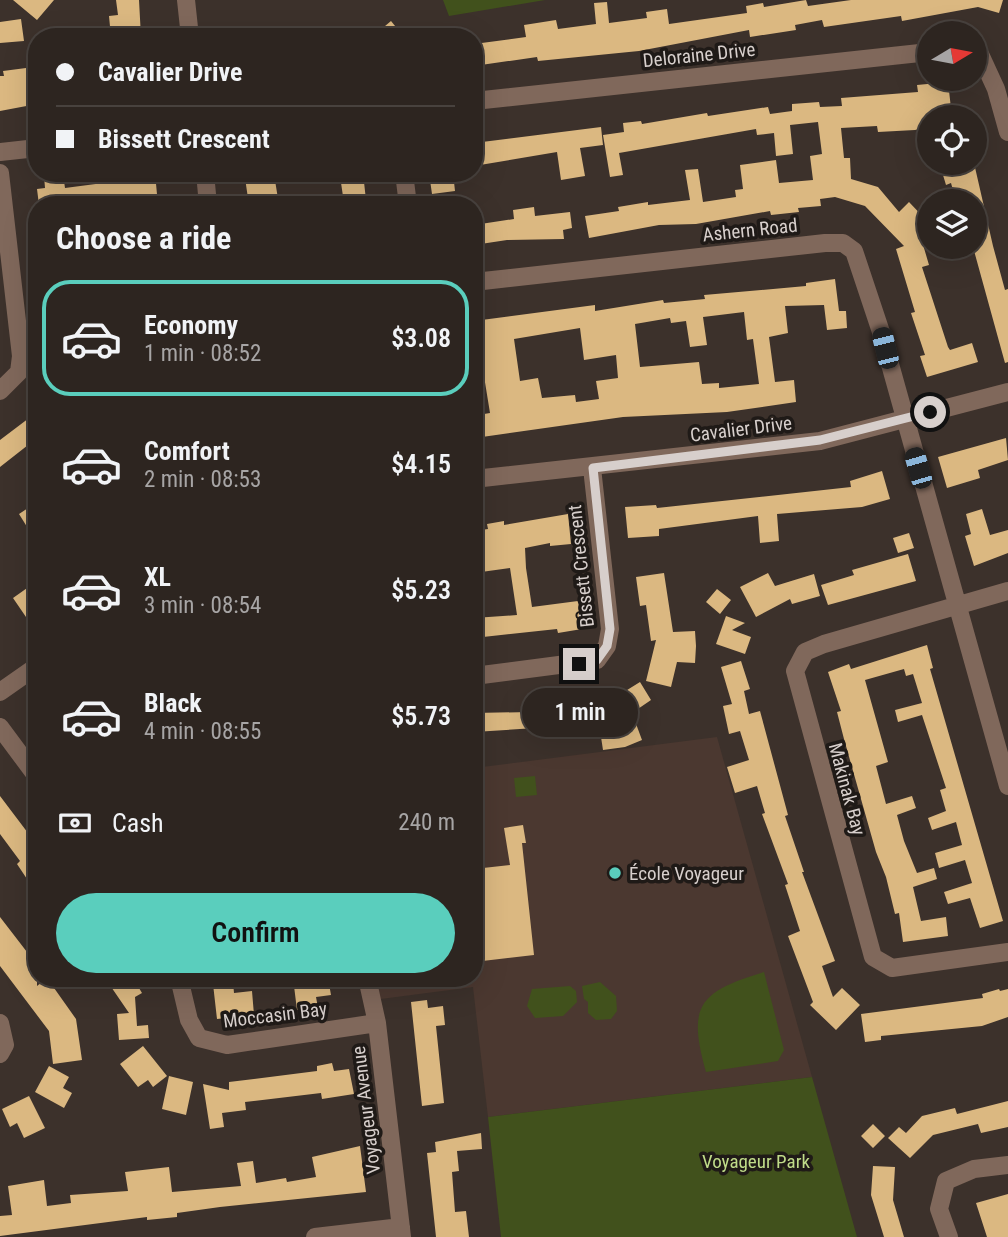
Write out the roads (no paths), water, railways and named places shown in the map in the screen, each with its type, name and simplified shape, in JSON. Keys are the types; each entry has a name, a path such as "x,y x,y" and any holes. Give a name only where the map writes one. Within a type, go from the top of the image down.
{"street":[{"path":"186,0 189,28"},
{"name":"Deloraine Drive","path":"483,100 917,53"},
{"path":"987,69 996,89 1008,132"},
{"path":"0,152 28,149"},
{"path":"0,173 21,356 19,372 0,391"},
{"name":"Ashern Road","path":"483,281 843,243 854,251 862,268 904,419"},
{"name":"Cavalier Drive","path":"483,478 593,468 820,440 1008,392"},
{"path":"904,419 1008,786"},
{"name":"Bissett Crescent","path":"483,675 597,660 607,646 610,629 593,468"},
{"name":"Makinak Bay","path":"1008,591 824,644 805,652 795,671 873,957 892,968 1008,952"},
{"path":"0,692 28,672"},
{"path":"0,727 28,765"},
{"name":"Moccasin Bay","path":"181,987 189,1020 198,1038 211,1043 227,1045 377,1023"},
{"name":"Voyageur Avenue","path":"369,987 377,1023 401,1232"},
{"path":"0,1023 5,1045 0,1054"},
{"path":"949,1237 939,1209 946,1181 974,1169 1008,1166"},
{"path":"315,1237 401,1232"}],"place":[{"name":"École Voyageur","path":"615,873"}],"park label":[{"name":"Voyageur Park","path":"756,1161"}]}
